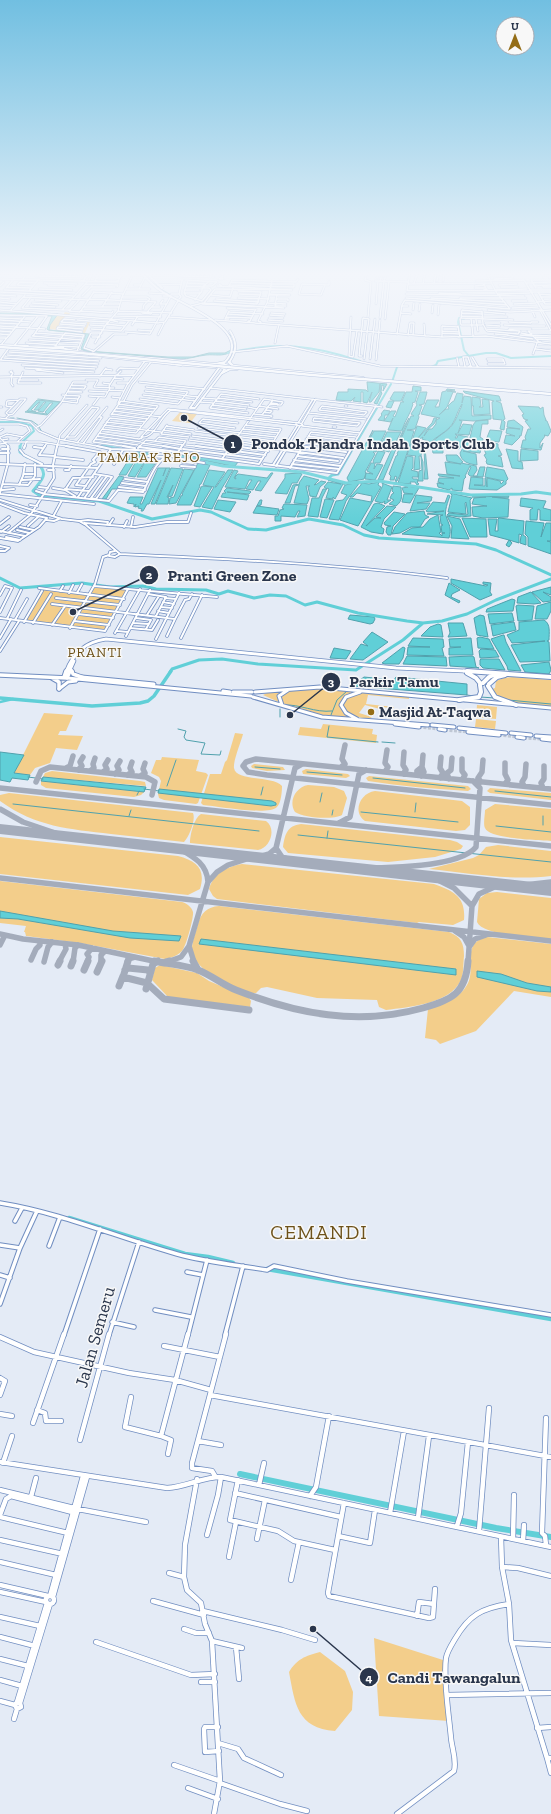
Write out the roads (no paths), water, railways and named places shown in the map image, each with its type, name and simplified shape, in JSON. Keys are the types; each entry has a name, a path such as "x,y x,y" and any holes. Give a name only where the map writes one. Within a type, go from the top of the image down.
{"highway":[{"path":"117,357 332,377 551,393"},
{"path":"120,357 175,364 217,367"},
{"path":"121,357 551,393"},
{"path":"227,363 233,366 363,378"},
{"path":"222,373 232,369 332,377"},
{"path":"464,671 551,678"},
{"path":"464,671 473,676 481,684"},
{"path":"458,700 478,696 481,691 481,684 484,680 495,674 551,678"},
{"path":"505,675 497,678 489,685 496,698 516,705"}],"main road":[{"path":"92,357 101,359 218,364 227,363"},
{"path":"123,357 225,369"},
{"path":"192,412 225,369 228,368 227,363 231,357"},
{"path":"145,360 151,362 217,367 227,363"},
{"path":"186,411 204,389 217,367"},
{"path":"194,402 190,409 194,409 199,403"},
{"path":"66,677 75,655 80,648 87,643 96,640 110,639 374,666 464,671"},
{"path":"66,677 71,669 75,655"},
{"path":"71,669 73,674 84,678"},
{"path":"0,674 66,677"},
{"path":"0,674 66,677"},
{"path":"48,676 59,682 59,689"}],"street":[{"path":"34,362 38,357"},
{"path":"2,358 38,357 101,359"},
{"path":"77,357 101,359"},
{"path":"341,357 358,362 380,366 459,366 464,366 471,366 469,357 463,357 464,366"},
{"path":"472,357 478,367"},
{"path":"2,358 97,365"},
{"path":"2,358 24,362 97,365"},
{"path":"61,370 69,359"},
{"path":"93,373 101,359"},
{"path":"459,366 458,359 464,360"},
{"path":"459,366 478,367 488,362 503,359 505,364 488,362"},
{"path":"89,444 145,360"},
{"path":"22,366 24,362"},
{"path":"124,401 132,385 151,362"},
{"path":"488,362 506,367 551,368"},
{"path":"22,366 77,368 100,376 134,375"},
{"path":"22,366 44,374 68,376 93,373"},
{"path":"117,371 120,368 126,367 139,369"},
{"path":"122,375 126,367"},
{"path":"25,368 93,373"},
{"path":"0,376 31,376 74,372 77,368"},
{"path":"100,376 105,368 112,370"},
{"path":"36,384 49,369"},
{"path":"104,397 114,378 121,370"},
{"path":"12,371 10,372 13,373 12,386"},
{"path":"18,376 23,372"},
{"path":"31,376 33,372"},
{"path":"78,380 81,375"},
{"path":"18,376 18,383 41,383"},
{"path":"114,378 123,379"},
{"path":"18,380 39,380"},
{"path":"38,427 67,395 74,382 98,380 94,387 114,387"},
{"path":"139,382 204,389"},
{"path":"103,383 109,386"},
{"path":"118,383 128,384"},
{"path":"69,390 84,389 86,386 72,385"},
{"path":"140,399 178,404 188,392 146,387"},
{"path":"210,388 315,400 347,405 367,412 365,415 319,410 322,406 347,405 381,407"},
{"path":"69,390 82,392 69,390"},
{"path":"117,390 113,396 120,398"},
{"path":"89,391 124,391"},
{"path":"145,391 198,397"},
{"path":"248,413 210,408 221,394 259,399"},
{"path":"62,395 80,396 78,399"},
{"path":"94,395 88,395 109,397"},
{"path":"143,395 194,402"},
{"path":"12,396 13,406"},
{"path":"94,405 99,397"},
{"path":"5,418 20,398"},
{"path":"20,398 27,400 14,414 8,414 6,412 8,407 6,406 7,401 20,398"},
{"path":"64,398 78,399"},
{"path":"202,398 259,406 266,410 278,409"},
{"path":"244,412 255,398"},
{"path":"62,401 77,402 78,399"},
{"path":"222,459 264,399 271,403 277,405 281,405 283,402 271,403 262,415"},
{"path":"273,466 315,400"},
{"path":"276,466 315,400"},
{"path":"102,429 136,433 148,419 158,406 122,401 118,404 112,415 148,419"},
{"path":"215,401 249,405"},
{"path":"199,403 215,401 259,406"},
{"path":"8,533 31,513 48,489 55,476 54,465 58,438 87,405"},
{"path":"342,412 347,405"},
{"path":"8,407 13,406"},
{"path":"264,464 337,473 376,406"},
{"path":"93,407 99,408 75,437 65,439 93,407"},
{"path":"78,442 107,407"},
{"path":"116,408 153,412"},
{"path":"114,411 161,417"},
{"path":"145,422 111,418 106,422 93,442 135,448 141,441 141,436 166,411 186,411 361,432"},
{"path":"88,412 95,413"},
{"path":"192,412 249,419"},
{"path":"308,413 366,419"},
{"path":"254,414 272,417"},
{"path":"218,426 224,416"},
{"path":"83,417 90,418"},
{"path":"99,417 107,418"},
{"path":"84,443 102,417"},
{"path":"99,433 133,437 141,441 150,437 161,417"},
{"path":"0,418 28,421 38,427 40,431 71,441 111,449 165,452 183,461 196,463"},
{"path":"315,418 360,423 357,426 336,424 313,421 315,418"},
{"path":"95,439 177,452 182,449 199,426 202,419 238,423"},
{"path":"334,428 338,420"},
{"path":"106,422 142,426"},
{"path":"0,424 19,424 27,426 30,431 18,442"},
{"path":"104,425 271,446"},
{"path":"182,449 180,453 259,464 281,429 246,425"},
{"path":"299,425 361,432"},
{"path":"162,432 166,426 195,430 237,437 282,450 343,458"},
{"path":"199,426 235,428"},
{"path":"199,426 276,437"},
{"path":"76,427 83,428"},
{"path":"243,429 279,433"},
{"path":"162,432 188,439 231,446 285,445"},
{"path":"290,468 306,439 312,432 356,438"},
{"path":"1,438 7,434 23,437"},
{"path":"97,436 262,459"},
{"path":"308,436 348,441"},
{"path":"155,441 159,437 186,441 185,445"},
{"path":"1,438 8,439"},
{"path":"1,438 3,445 9,449"},
{"path":"141,441 146,439 265,455"},
{"path":"306,439 353,445"},
{"path":"3,445 23,441 41,442 100,452"},
{"path":"24,448 27,441"},
{"path":"38,446 41,442"},
{"path":"47,443 42,448 39,455 55,457"},
{"path":"304,443 351,449"},
{"path":"3,445 9,449"},
{"path":"288,445 346,452"},
{"path":"34,447 42,448"},
{"path":"86,486 76,485 89,467 95,462 93,460 104,448"},
{"path":"9,449 3,487 0,493 24,497 77,497 109,501 118,489"},
{"path":"77,497 111,449"},
{"path":"20,450 24,455 41,464"},
{"path":"114,464 123,450"},
{"path":"140,497 165,452"},
{"path":"0,453 9,453"},
{"path":"120,455 128,456"},
{"path":"149,455 170,455"},
{"path":"296,456 338,462"},
{"path":"46,457 79,458 83,460"},
{"path":"146,459 160,461"},
{"path":"294,460 341,466"},
{"path":"183,461 204,463"},
{"path":"183,461 181,467 195,467"},
{"path":"0,464 18,463 98,468"},
{"path":"18,485 24,474 25,464"},
{"path":"3,487 28,485 35,476 35,464"},
{"path":"292,464 339,469"},
{"path":"64,470 69,470 71,466"},
{"path":"24,469 34,469"},
{"path":"48,470 54,470"},
{"path":"24,474 33,474"},
{"path":"65,490 74,478 82,478 93,475 108,475 112,477 96,499 91,498 108,475"},
{"path":"85,497 101,475"},
{"path":"22,480 40,479"},
{"path":"125,479 148,482"},
{"path":"23,485 27,480"},
{"path":"89,481 96,482"},
{"path":"79,482 85,482"},
{"path":"44,487 47,483"},
{"path":"122,483 146,486"},
{"path":"3,487 8,487"},
{"path":"3,487 14,490 10,495"},
{"path":"39,487 75,492"},
{"path":"72,495 77,489"},
{"path":"118,489 143,492"},
{"path":"118,489 143,492"},
{"path":"65,490 90,490"},
{"path":"65,490 77,497"},
{"path":"36,491 43,496 61,502 94,504"},
{"path":"96,492 102,492"},
{"path":"133,496 136,492"},
{"path":"24,497 27,493"},
{"path":"0,500 38,516 47,518 46,520 54,521 60,518"},
{"path":"54,515 61,502"},
{"path":"79,507 81,503"},
{"path":"0,504 31,513 42,513 72,520 103,521 108,522 108,525"},
{"path":"30,505 37,506"},
{"path":"28,526 42,513"},
{"path":"79,521 84,523 124,527 148,526 168,522 188,522 191,513"},
{"path":"0,524 9,517"},
{"path":"131,527 133,517"},
{"path":"108,525 114,519"},
{"path":"0,538 17,542 46,520"},
{"path":"124,527 127,521"},
{"path":"84,523 120,554 272,561 383,570 447,578"},
{"path":"1,532 9,526"},
{"path":"20,527 34,530"},
{"path":"17,530 30,533"},
{"path":"1,532 25,536"},
{"path":"6,537 20,540"},
{"path":"0,546 8,548 5,551 0,551"},
{"path":"70,628 95,584 103,557 109,555 110,552 115,551"},
{"path":"109,555 115,557 120,554"},
{"path":"77,593 82,584"},
{"path":"95,584 105,588 140,589 202,595 217,598"},
{"path":"69,592 73,585"},
{"path":"0,595 5,586 12,588 0,612"},
{"path":"60,592 63,586"},
{"path":"39,588 58,589 60,592 124,599"},
{"path":"100,596 105,588"},
{"path":"112,597 116,589"},
{"path":"0,618 52,626 106,631 128,589"},
{"path":"128,632 116,632 140,589"},
{"path":"7,619 21,590"},
{"path":"135,623 137,614 150,590"},
{"path":"24,622 42,592"},
{"path":"156,639 179,593"},
{"path":"33,623 51,594"},
{"path":"148,594 176,599"},
{"path":"166,636 185,600 189,599 192,594"},
{"path":"180,638 202,595"},
{"path":"147,615 159,596"},
{"path":"210,601 213,597"},
{"path":"56,598 120,605"},
{"path":"156,616 166,598"},
{"path":"15,620 27,599"},
{"path":"0,602 5,603"},
{"path":"163,602 174,604"},
{"path":"52,604 175,619"},
{"path":"52,626 65,606"},
{"path":"161,607 172,608"},
{"path":"158,611 169,613"},
{"path":"78,614 113,618"},
{"path":"136,618 151,620 146,629"},
{"path":"126,636 139,618"},
{"path":"0,638 11,619"},
{"path":"139,628 145,619"},
{"path":"132,628 152,630 158,620"},
{"path":"0,651 19,621"},
{"path":"74,621 109,625"},
{"path":"135,623 155,625"},
{"path":"66,677 232,692 252,696 322,717 419,727"},
{"path":"66,677 92,681"},
{"path":"59,689 71,681 154,685"},
{"path":"166,686 243,694 292,688 320,687 551,708"},
{"path":"284,706 279,701 279,696 292,688"},
{"path":"360,720 346,713 342,708 342,702 350,695 368,691"},
{"path":"259,698 261,692"},
{"path":"386,723 428,725"},
{"path":"432,725 454,727"},
{"path":"459,728 506,733"},
{"path":"439,729 445,730"},
{"path":"468,732 499,735"},
{"path":"511,733 531,735"},
{"path":"536,736 551,739"},
{"path":"517,737 524,738"},
{"path":"542,739 551,739"},
{"path":"0,1203 60,1217 176,1254 243,1266 271,1268 274,1266 347,1281 551,1315"},
{"path":"15,1221 22,1208"},
{"path":"0,1304 2,1293 10,1278 20,1248 37,1211"},
{"path":"49,1246 60,1217"},
{"path":"33,1423 54,1358 100,1229"},
{"name":"Jalan Semeru","path":"80,1440 112,1322 139,1242"},
{"path":"0,1244 20,1248"},
{"path":"161,1436 207,1260"},
{"path":"215,1476 212,1471 196,1469 192,1465 243,1266"},
{"path":"187,1272 203,1275"},
{"path":"0,1275 10,1278"},
{"path":"155,1310 191,1317"},
{"path":"112,1322 134,1326"},
{"path":"0,1337 30,1351 54,1358 99,1368 175,1380 211,1393 429,1436 486,1444 544,1454 551,1457"},
{"path":"164,1346 220,1357"},
{"path":"0,1378 4,1379 5,1381 0,1396"},
{"path":"131,1397 125,1427 171,1440 168,1454"},
{"path":"479,1531 489,1408"},
{"path":"37,1410 45,1413 46,1421 61,1421"},
{"path":"0,1414 12,1416"},
{"path":"312,1492 329,1416"},
{"path":"12,1436 2,1462 167,1488 174,1488 197,1479 215,1476 238,1482 260,1481 312,1492 344,1505 375,1512 418,1514 458,1522 479,1531 501,1537 548,1546 542,1533 546,1418"},
{"path":"390,1513 404,1431"},
{"path":"418,1514 429,1436"},
{"path":"198,1441 221,1445"},
{"path":"458,1522 461,1513 468,1442"},
{"path":"260,1481 264,1463"},
{"path":"50,1596 64,1554 85,1476"},
{"path":"207,1535 218,1495 221,1477"},
{"path":"30,1497 36,1478"},
{"path":"197,1479 184,1555 184,1577 187,1590 200,1601 212,1641 220,1782 214,1814"},
{"path":"238,1482 229,1518 230,1520 278,1531 299,1542 335,1550"},
{"path":"0,1490 30,1497 76,1511"},
{"path":"235,1494 341,1517"},
{"path":"68,1533 0,1516 6,1498 11,1496 76,1511 146,1522"},
{"path":"513,1539 512,1530 514,1496"},
{"path":"257,1539 265,1500"},
{"path":"344,1505 328,1596 432,1618 435,1589"},
{"path":"17,1705 36,1646 56,1575 64,1554 68,1533 76,1511"},
{"path":"338,1536 370,1543 375,1512"},
{"path":"229,1557 236,1522"},
{"path":"522,1541 523,1530"},
{"path":"501,1537 502,1567 509,1604 511,1640 537,1728 549,1758 551,1773"},
{"path":"0,1540 64,1554"},
{"path":"291,1580 299,1542"},
{"path":"0,1562 56,1575"},
{"path":"502,1567 518,1568 551,1576"},
{"path":"169,1573 184,1577"},
{"path":"0,1585 50,1596"},
{"path":"12,1595 13,1588"},
{"path":"0,1592 48,1603"},
{"path":"153,1601 282,1630 315,1640"},
{"path":"417,1616 419,1602 434,1604"},
{"path":"14,1720 22,1686 36,1646 40,1626 48,1603"},
{"path":"397,1814 451,1775 454,1771 456,1762 453,1751 447,1695 446,1657 460,1631 468,1621 487,1608 509,1604"},
{"path":"0,1617 40,1626"},
{"path":"184,1629 196,1633 209,1633"},
{"path":"0,1637 36,1646"},
{"path":"212,1641 239,1648 239,1679"},
{"path":"96,1642 191,1675 215,1674"},
{"path":"513,1643 551,1645"},
{"path":"0,1659 28,1666"},
{"path":"0,1680 22,1686"},
{"path":"201,1682 215,1682"},
{"path":"447,1695 551,1692"},
{"path":"0,1701 17,1705"},
{"path":"218,1727 204,1728 205,1752 219,1751"},
{"path":"537,1728 551,1727"},
{"path":"218,1743 238,1749 244,1758 281,1775"},
{"path":"174,1765 280,1804 307,1811"},
{"path":"188,1788 218,1799"}],"water":[{"path":"152,357 198,357 180,359"},
{"path":"367,382 387,384 383,391 384,386 382,385 382,393 377,404 374,403 380,393 380,384 379,392 371,402 369,402 372,392 367,403 363,402 363,392 361,392 361,402 353,401 355,397 351,401 336,400 338,392 348,392 348,389 366,390 368,392"},
{"path":"413,386 421,387 421,391 415,391 418,392 415,402 412,403 412,407 402,430 409,418 383,480 378,480 392,449 394,449 403,431 388,430 393,418 391,422 384,421 391,411 396,411 393,416 395,417 401,402 404,402 402,401 406,392 412,392"},
{"path":"447,389 455,390 447,391 456,392 453,392 447,407 439,415 446,409 449,409 448,406 454,401 457,393 463,394 462,403 464,396 471,397 472,416 491,415 491,419 474,421 459,420 462,421 458,433 463,424 472,425 469,435 455,434 457,435 455,438 457,438 458,435 468,437 459,449 434,447 429,445 447,430 431,442 422,439 423,437 418,440 425,445 423,446 425,448 428,479 424,479 424,449 416,440 432,423 434,418 437,418 436,420 440,418 421,414 427,400 439,400 435,407 439,407 442,392 446,391","holes":["462,404 456,419 453,424 447,430 453,423","436,420 436,424 432,429 429,429 424,436 427,430"]},
{"path":"463,391 499,396 501,401 496,401 501,403 505,419 503,420 505,422 504,430 500,429 502,420 493,419 492,402 494,401 465,393"},
{"path":"394,392 405,392 401,401 394,401 390,399"},
{"path":"420,392 427,392 424,404 419,405 422,406 418,415 419,417 415,429 407,430 414,431 400,475 397,481 395,481 397,477 395,476 394,480 390,480 391,476 389,474 403,441 401,439 411,416 414,416 411,414 417,405 416,403"},
{"path":"472,397 480,398 481,406 479,407 483,407 482,399 489,400 490,414 474,415"},
{"path":"37,400 60,402 47,415 25,412","holes":["39,402 34,410 38,410 44,402 46,402 38,411 43,412 50,403 53,403 45,412 47,414 27,411 36,412 31,410"]},
{"path":"389,401 394,401 391,408 386,407"},
{"path":"518,406 539,407 540,409 543,407 545,420 547,421 551,431 548,436 544,435 545,436 540,443 540,448 543,443 541,450 521,448 523,440 526,440 525,437 528,429 531,429 525,421 528,420 524,419 522,415 524,414"},
{"path":"384,410 390,411 388,415 385,415 384,421 378,420 382,415 381,414"},
{"path":"488,420 488,424 482,424 480,437 483,439 480,453 463,451 476,454 477,465 466,462 462,459 460,453 470,438 473,425 476,421"},
{"path":"514,420 523,427 521,436 519,436 520,437 512,445 504,443 506,435 515,436 506,433 507,428 520,429 507,427 508,421"},
{"path":"417,426 426,428 414,443 422,448 421,456 419,456 420,469 414,470 416,456 407,455"},
{"path":"373,430 367,444 374,431 386,431 376,452 373,452 375,454 365,472 364,479 349,482 347,478"},
{"path":"490,430 502,431 499,442 486,440"},
{"path":"387,432 401,432 392,449 387,448 390,449 389,452 379,449"},
{"path":"487,441 498,444 502,455 498,456 501,457 503,467 487,464 484,449"},
{"path":"432,448 443,449 443,453 433,453"},
{"path":"506,449 518,451 518,461 522,462 523,469 512,468"},
{"path":"521,449 538,451 538,460 520,461"},
{"path":"134,451 140,452 126,475 119,475"},
{"path":"378,451 385,452 380,463 375,463 374,469 377,464 383,465 375,480 365,479 366,473 373,474 367,471 371,463 374,463 373,461"},
{"path":"141,452 150,453 135,477 128,476"},
{"path":"185,455 238,462 235,466 232,466 181,456"},
{"path":"446,455 457,455 463,462 461,463 476,466 477,470 473,476 477,476 480,467 485,467 483,477 470,476 468,474 471,467 470,466 464,479 462,491 452,490 452,488 449,490 438,487 437,483 444,484 438,482 439,478 454,478 439,476 438,474 460,476 447,474 445,462 461,464 447,461"},
{"path":"407,456 413,457 413,468 411,470 418,472 418,477 412,477 418,481 417,482 419,484 417,485 415,482 410,482 411,484 398,483"},
{"path":"421,456 423,462 423,481 418,481 419,471 422,470"},
{"path":"145,462 156,463 146,463 155,464 146,477 137,477"},
{"path":"198,463 210,465 201,484 199,485 200,486 191,505 177,505 181,496 183,495 182,494"},
{"path":"487,467 504,470 508,479 506,484 497,490 469,489 471,477 483,478 483,485 474,485 485,486 486,478 487,487 487,478 500,481 501,484 504,481 485,477"},
{"path":"158,468 170,468 155,504 151,504 161,480 149,504 147,504 143,511 141,511 142,509 138,508 139,506 135,507 136,504 134,507 134,504 127,503 130,497 143,497 140,504 142,504"},
{"path":"171,468 183,469 172,496 168,497 173,485 167,497 169,498 168,504 156,504"},
{"path":"184,469 194,470 176,503 169,504 170,498 174,497"},
{"path":"209,470 225,472 216,487 228,470 233,470 212,509 202,507 214,487 203,485"},
{"path":"234,470 238,471 234,478 236,479 235,477 238,474 267,478 271,473 273,473 261,491 255,490 261,481 258,481 253,490 246,489 252,480 249,480 245,489 225,487"},
{"path":"285,474 302,474 297,483 292,483 287,494 275,493 285,478"},
{"path":"119,476 124,477 117,489 112,489 106,499 102,499"},
{"path":"304,476 319,480 314,485 321,481 326,482 320,487 316,497 310,496 308,487 310,486 306,486 309,499 307,504 294,503 299,485 295,486 290,503 285,503 293,485 300,484 299,483"},
{"path":"328,480 345,484 343,484 335,499 333,497 333,499 326,498 329,489 324,487 328,482 341,484"},
{"path":"360,482 346,501 339,520 329,519 336,501 343,500 347,495 341,493 345,485"},
{"path":"379,482 378,485 381,487 358,526 340,520 350,498 371,502 372,496 357,493 353,497 350,497 361,485 361,483 369,484"},
{"path":"382,483 392,487 387,500 391,500 385,504 385,501 382,503 375,501 383,485"},
{"path":"401,485 419,488 410,503 402,502 404,494 413,494 404,493 402,488 408,487"},
{"path":"393,486 401,487 401,499 399,504 396,506 389,504 394,500 390,498 394,493 392,491"},
{"path":"201,487 212,487 200,507 194,506"},
{"path":"227,488 251,492 249,494 227,492 249,495 247,500 221,497 223,493 226,493 224,491"},
{"path":"323,489 326,489 322,498 318,517 308,516 312,498 319,498"},
{"path":"450,493 472,498 470,500 471,516 459,517 447,515 449,513 466,515 468,514 466,502 466,514 448,512 452,495"},
{"path":"416,495 432,497 431,501 417,503 430,503 426,509 410,511"},
{"path":"448,495 450,496 446,506 446,514 450,529 449,538 402,534 412,528 423,527 430,519 438,515 441,532 439,533 442,536 441,526 443,525 441,524 440,516 443,515 427,514 444,511 426,511 433,502 445,503"},
{"path":"509,496 508,498 492,497 509,499 508,517 483,518 473,516 472,507 487,506 472,504 474,498 486,497 472,497"},
{"path":"521,498 546,501 543,508 551,510 551,521 540,520 540,510 538,509 537,520 530,520 530,510 533,508 520,506"},
{"path":"325,499 334,500 327,518 320,517"},
{"path":"218,500 236,502 230,512 214,509"},
{"path":"260,500 262,500 261,505 257,506 279,509 277,515 253,513"},
{"path":"378,503 385,506 366,526 375,518 381,518 376,517 387,506 396,507 384,519 381,527 384,529 383,534 371,532 361,527 374,504"},
{"path":"284,504 307,505 305,516 297,517 300,511 298,511 295,517 281,516 281,521 275,521 275,516 278,516 280,510 284,509 282,508"},
{"path":"424,511 425,515 429,517 425,519 420,527 411,527 400,533 392,534 395,527 407,513"},
{"path":"394,512 405,514 393,526 391,535 388,535 386,532 387,527 391,526 385,525 384,523"},
{"path":"447,516 460,519 469,539 451,538 452,526"},
{"path":"462,518 486,519 487,537 470,537"},
{"path":"499,518 524,521 523,535 526,537 526,545 520,543 522,535 519,534 519,543 490,535 488,519 497,519 495,531 498,531"},
{"path":"526,521 544,523 541,537 546,523 551,523 551,541 547,541 551,542 551,554 528,546 528,537 525,534"},
{"path":"509,540 512,543 509,547 506,545"},
{"path":"451,579 486,586 488,585 483,584 483,582 491,583 490,592 492,595 480,600 451,583"},
{"path":"449,583 460,590 452,594 451,597 460,601 459,603 445,595"},
{"path":"551,587 551,595 543,592 551,597 551,601 543,602 532,592"},
{"path":"531,592 541,603 517,603 518,597"},
{"path":"512,599 515,600 513,611 486,612 487,609"},
{"path":"551,602 551,611 547,619 535,619 537,606"},
{"path":"516,606 534,606 532,620 518,621"},
{"path":"512,613 514,621 490,624 488,614"},
{"path":"350,615 374,617 375,619 373,623 370,624 348,619"},
{"path":"480,615 484,616 488,637 477,635 474,618"},
{"path":"544,620 548,624 549,629 549,640 547,641 549,642 550,661 520,662 511,645 545,641 512,643 507,635 519,630 519,622"},
{"path":"514,622 516,630 493,636 491,625"},
{"path":"448,623 463,623 467,636 448,637 450,633"},
{"path":"438,624 441,625 443,637 421,636 430,627"},
{"path":"372,632 388,642 363,660 350,659 361,644 368,646 363,642"},
{"path":"504,635 521,671 508,670 491,639"},
{"path":"480,637 489,639 494,649 478,648 477,638"},
{"path":"413,638 443,639 444,647 442,648 444,656 407,655 408,647 430,647 408,646"},
{"path":"471,638 473,655 449,655 449,648 461,647 450,647 449,639"},
{"path":"403,647 405,648 403,658 399,664 382,663"},
{"path":"334,648 351,651 346,659 330,658"},
{"path":"481,649 495,650 499,657 480,658 479,651"},
{"path":"407,656 446,657 447,666 403,664"},
{"path":"449,657 474,657 476,667 479,668 450,666"},
{"path":"481,659 499,659 505,670 483,668 480,665"},
{"path":"549,662 551,670 549,674 525,672 521,665"},
{"path":"364,677 394,680 396,677 467,684 467,695 352,686"},
{"path":"0,752 24,755 14,773 30,775 28,780 12,778 10,782 0,780"},
{"path":"43,777 146,787 144,792 41,781"},
{"path":"159,789 272,801 276,803 276,805 271,806 158,793"},
{"path":"0,911 113,931 181,936 179,941 130,938 18,919 0,918"},
{"path":"201,939 456,969 456,975 199,944"},
{"path":"477,971 501,974 527,983 551,987 551,992 537,991 477,977"}],"waterway":[{"path":"345,357 360,361"},
{"path":"431,367 436,365 438,361 464,357"},
{"path":"507,357 511,358 538,357"},
{"path":"395,366 412,366"},
{"path":"392,382 397,367"},
{"path":"378,406 391,384"},
{"path":"38,399 61,402"},
{"path":"354,447 377,408"},
{"path":"17,418 32,421 39,426"},
{"path":"0,422 20,422 32,426 34,431 22,442 20,447"},
{"path":"39,427 42,432"},
{"path":"100,446 107,447"},
{"path":"102,446 107,447"},
{"path":"329,478 332,475 338,474 354,446"},
{"path":"20,447 20,452 27,457"},
{"path":"107,447 121,449"},
{"path":"162,450 180,457 223,466 302,472 346,483 379,481 471,495 521,494 536,492 551,494"},
{"path":"34,460 44,473 42,480 33,491 39,495 99,501 152,519 200,510 211,512 248,529 266,530 309,519 343,525 364,535 379,538 476,544 496,550 551,575"},
{"path":"0,578 20,588 82,583 110,587 143,586 156,589 206,590 219,594 228,591 254,598 270,595 286,596 305,605 317,602 358,613 423,623"},
{"path":"423,623 442,621 467,614 496,600 551,579"},
{"path":"170,672 172,669 199,660 222,659 258,664 356,670 403,640 423,623"},
{"path":"0,698 92,706 140,703 148,701 154,696 171,671"},
{"path":"331,715 337,700 347,691"},
{"path":"467,695 473,696"},
{"path":"480,697 495,698"},
{"path":"0,702 13,699"},
{"path":"508,700 551,704"},
{"path":"284,705 320,711 332,711"},
{"path":"280,709 280,717"},
{"path":"329,726 327,737 378,742"},
{"path":"178,729 186,731 184,737 186,740 205,743 201,754 220,755 221,751"},
{"path":"382,742 395,743"},
{"path":"167,786 176,760"},
{"path":"255,767 280,769"},
{"path":"307,772 342,775"},
{"path":"28,777 43,779"},
{"path":"373,778 465,788"},
{"path":"261,795 263,787"},
{"path":"144,789 159,791"},
{"path":"137,795 139,791"},
{"path":"495,791 551,797"},
{"path":"320,802 322,793"},
{"path":"415,812 416,803"},
{"path":"13,804 259,831"},
{"path":"129,816 131,810"},
{"path":"332,815 333,810"},
{"path":"361,812 458,822"},
{"path":"543,816 543,825"},
{"path":"496,826 551,832"},
{"path":"327,838 328,831"},
{"path":"298,835 551,862"},
{"path":"69,1218 185,1254 208,1257 233,1263"},
{"path":"267,1269 551,1319"},
{"path":"240,1474 496,1528 551,1537"}],"tunnel":[{"path":"419,727 439,729"},
{"path":"445,730 468,732"},
{"path":"499,735 517,737"},
{"path":"524,738 542,739"}],"place":[{"name":"Pondok Tjandra Indah Sports Club","path":"184,418"},
{"name":"Pranti Green Zone","path":"73,612"},
{"name":"Masjid At-Taqwa","path":"371,712"},
{"name":"Parkir Tamu","path":"290,715"},
{"name":"Candi Tawangalun","path":"313,1629"}],"district":[{"name":"TAMBAK REJO","path":"149,457"},
{"name":"PRANTI","path":"95,652"},
{"name":"CEMANDI","path":"319,1232"}]}
